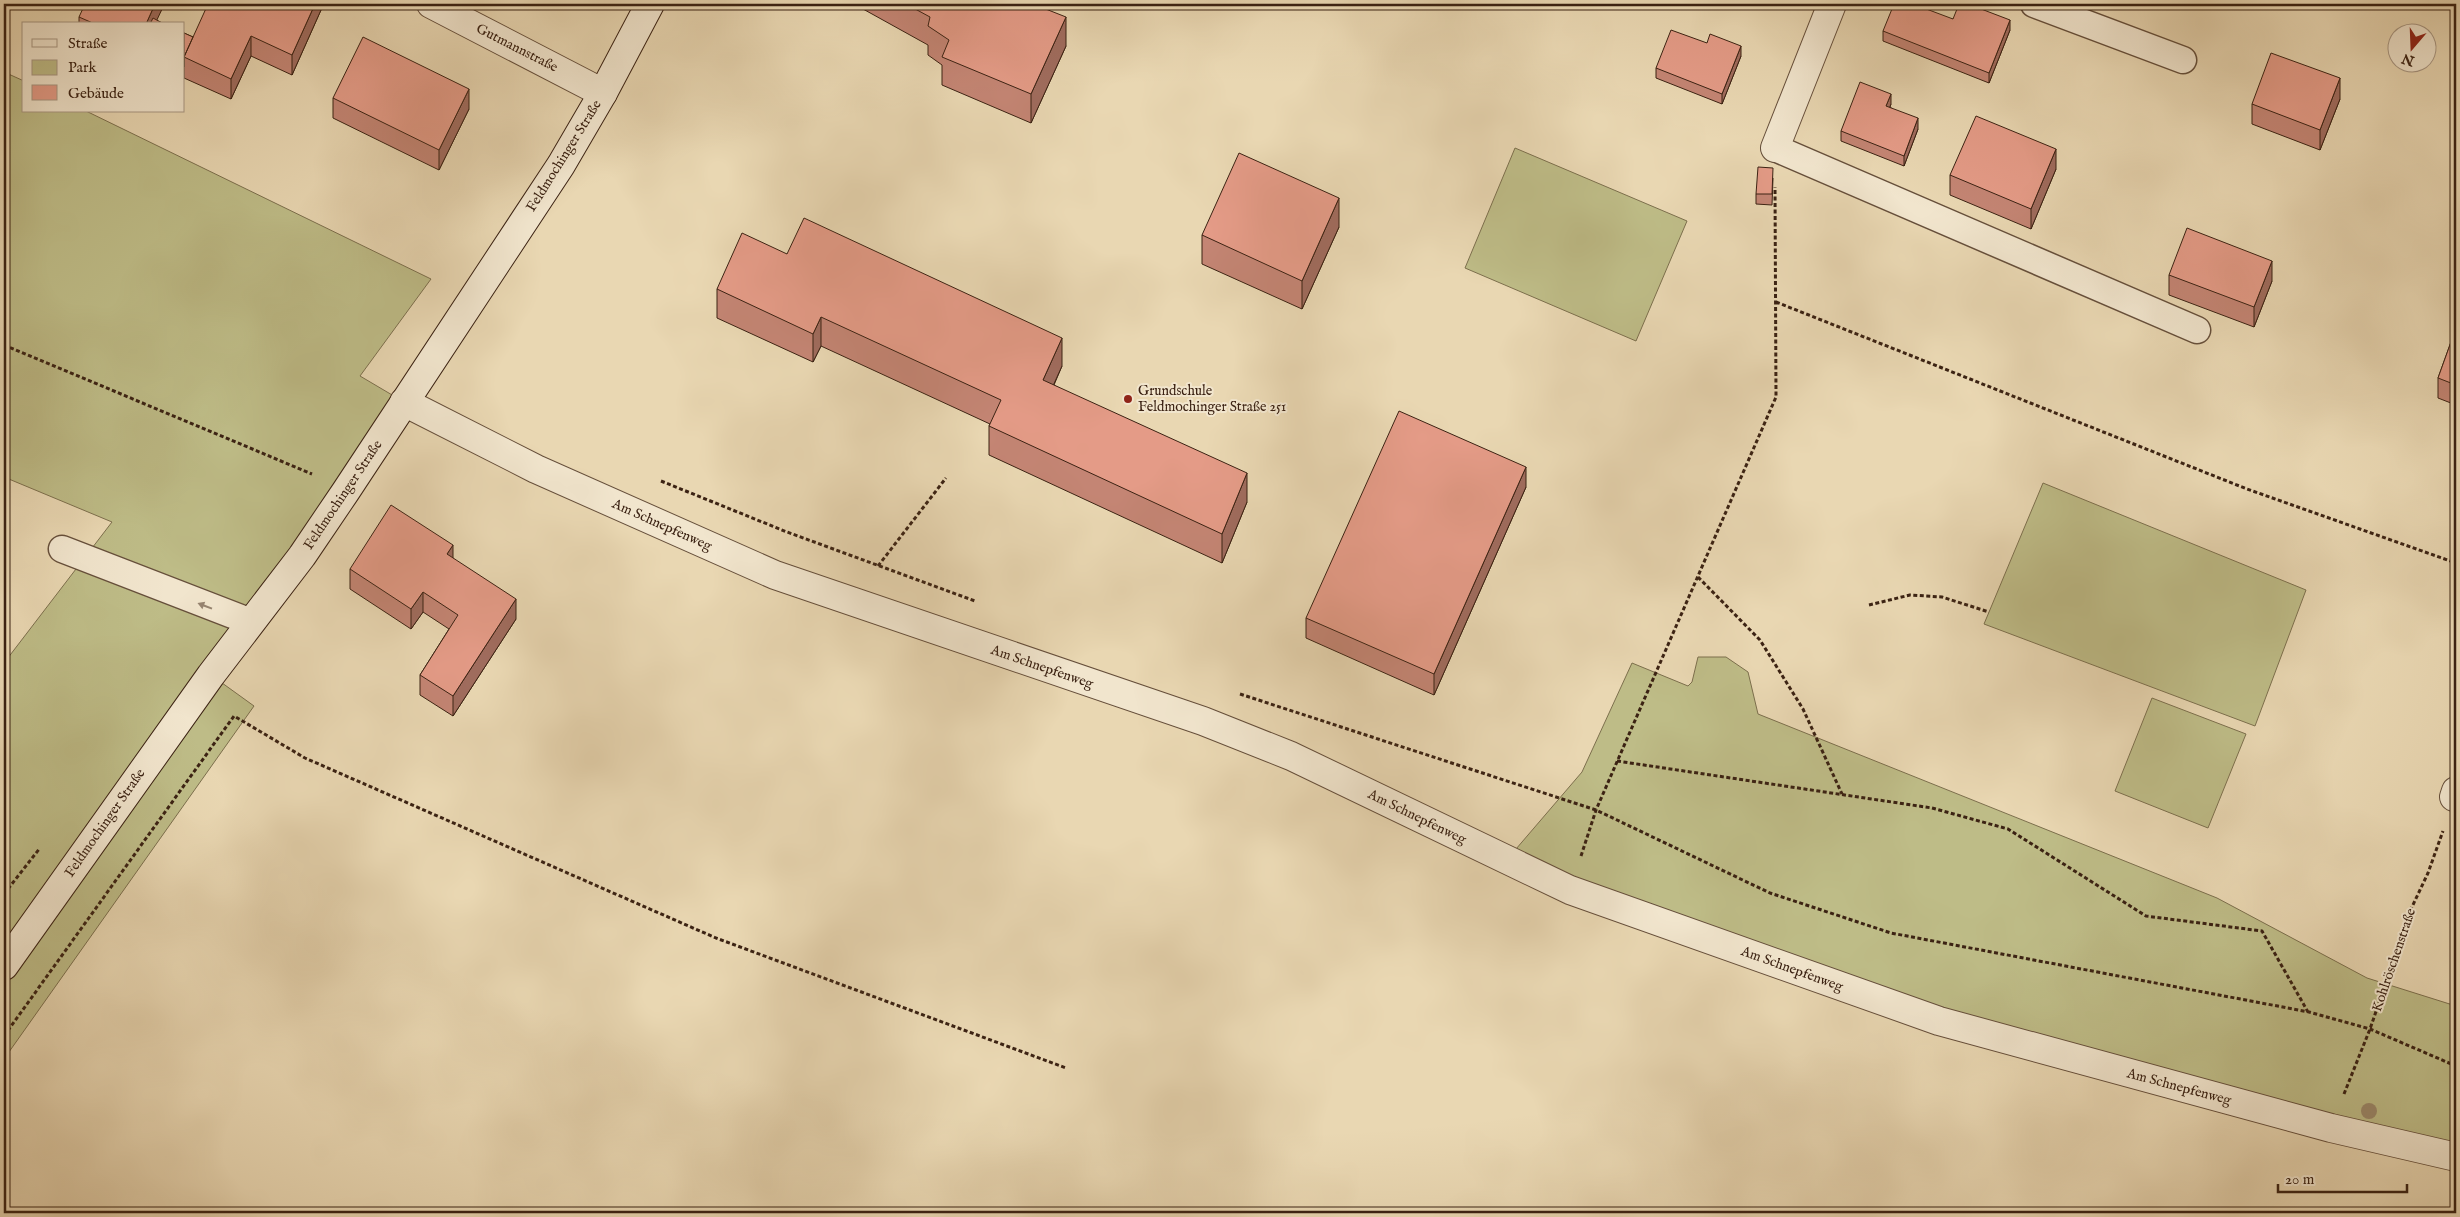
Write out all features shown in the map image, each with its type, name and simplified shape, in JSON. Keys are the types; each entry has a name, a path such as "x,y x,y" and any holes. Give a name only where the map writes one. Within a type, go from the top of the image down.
{"street":[{"name":"Gutmannstraße","path":"431,4 603,93"},
{"name":"Feldmochinger Straße","path":"4,966 251,622 302,556 561,165 603,93 650,4"},
{"path":"1775,148 1832,4"},
{"name":"Am Schnepfenweg","path":"404,402 536,469 775,575 1202,721 1291,756 1570,890 1939,1021 2331,1128 2456,1157"}],"lane":[{"path":"2034,4 2183,60"},
{"path":"1775,148 2197,330"},
{"path":"62,549 251,622"}],"path":[{"path":"1570,890 1596,810 1776,397 1775,148"},
{"path":"1776,302 2247,489 2456,563"},
{"path":"4,345 313,475"},
{"path":"652,478 787,532 977,602"},
{"path":"878,566 946,478"},
{"path":"1698,578 1760,640 1803,708 1843,795"},
{"path":"1869,604 1910,595 1942,597 1989,612"},
{"path":"1236,692 1596,810 1770,893 1892,933 2309,1012 2370,1029 2456,1066"},
{"path":"4,1036 234,716 305,758 716,938 1066,1068"},
{"path":"1618,762 1932,808 2008,829 2146,916 2262,931 2309,1012"},
{"name":"Kohlröschenstraße","path":"2331,1128 2370,1029 2411,909 2428,873 2455,794"}],"green space":[{"path":"4,72 22,80 22,112 88,112 431,279 360,376 404,402 211,675 254,706 4,1059 4,663 112,522 4,477"},
{"path":"1515,148 1687,221 1636,341 1465,268"},
{"path":"2043,483 2306,590 2255,726 1984,624"},
{"path":"1698,657 1726,657 1748,672 1758,714 2217,898 2367,978 2456,1006 2456,1146 2299,1111 1942,1011 1579,885 1516,849 1582,772 1632,663 1688,686 1692,682"},
{"path":"2152,698 2246,734 2208,828 2115,791"}],"building":[{"path":"85,4 155,4 147,22 90,22 79,17"},
{"path":"208,4 249,4 257,7 259,4 315,4 292,55 251,36 231,79 185,57"},
{"path":"906,4 1033,4 1066,17 1031,94 942,57 949,40 928,26 930,17"},
{"path":"1894,4 1913,4 1953,19 1959,4 1968,4 2010,20 1989,73 1883,31"},
{"path":"153,18 160,22 151,22"},
{"path":"1671,30 1707,43 1710,34 1741,46 1722,94 1656,68"},
{"path":"185,33 193,37 185,55"},
{"path":"363,37 469,89 439,150 333,98"},
{"path":"2271,53 2340,78 2320,130 2252,104"},
{"path":"1860,82 1891,94 1886,106 1918,118 1904,156 1841,131"},
{"path":"1976,116 2056,149 2031,209 1950,175"},
{"path":"1239,153 1339,198 1302,281 1202,235"},
{"path":"1758,167 1773,168 1772,194 1756,194"},
{"path":"804,218 1062,338 1043,380 1247,473 1222,534 989,426 1001,400 821,317 813,334 717,289 742,233 787,254"},
{"path":"2187,228 2272,261 2254,307 2169,275"},
{"path":"2456,328 2456,385 2438,378"},
{"path":"1399,411 1526,467 1434,674 1306,618"},
{"path":"391,505 453,545 447,554 516,599 453,696 420,675 458,615 423,592 411,609 350,569"}],"place":[{"name":"Grundschule Feldmochinger Straße 251","path":"1128,399"}]}
